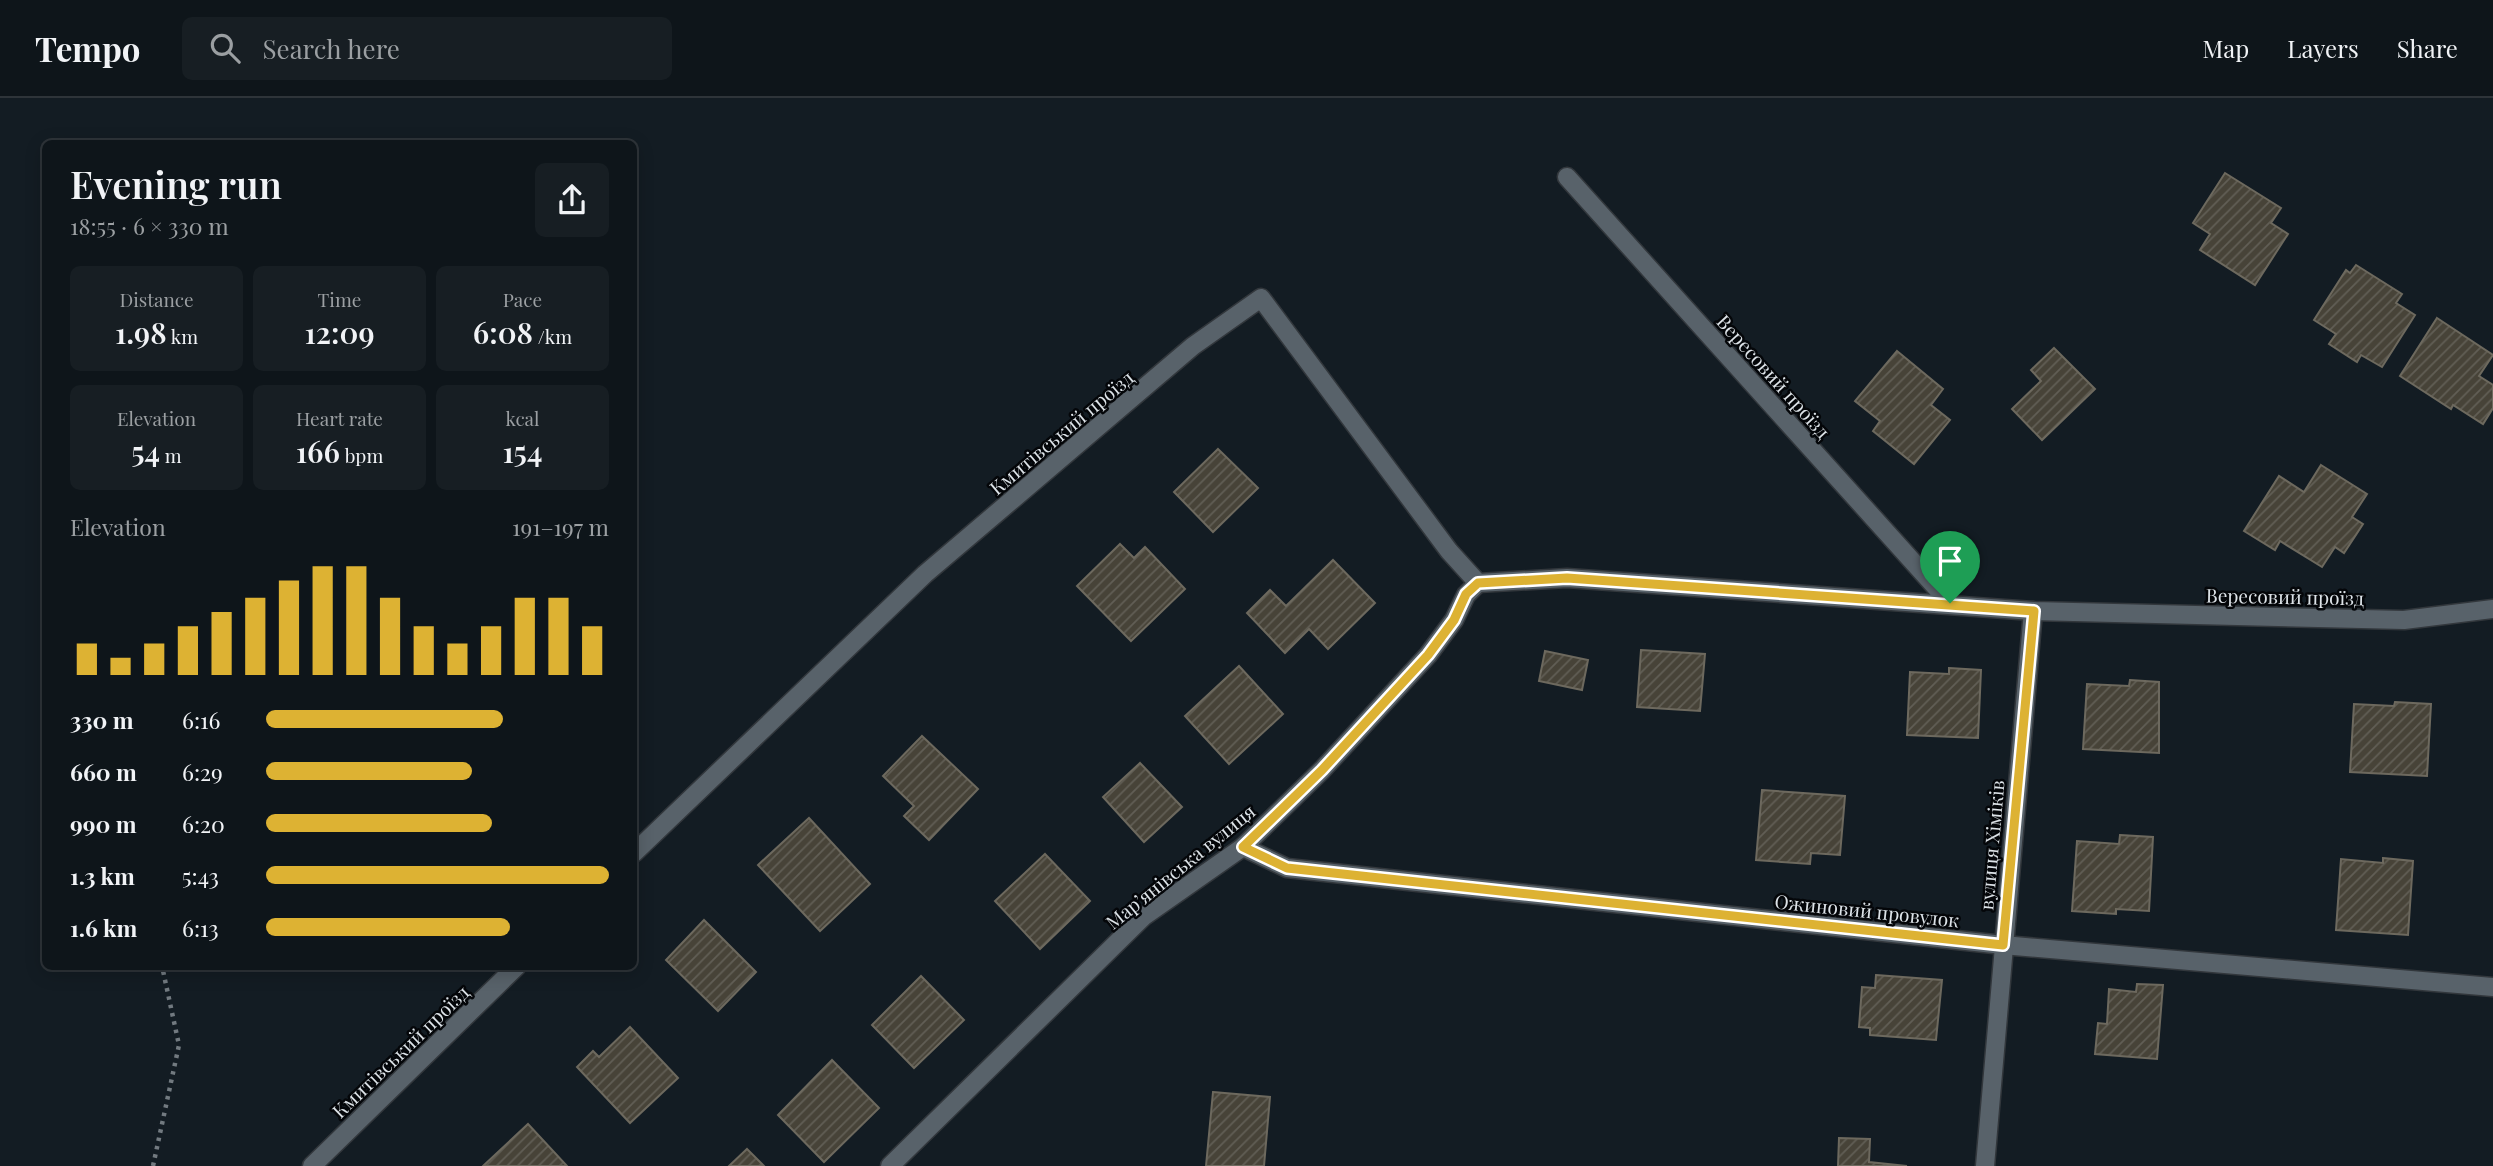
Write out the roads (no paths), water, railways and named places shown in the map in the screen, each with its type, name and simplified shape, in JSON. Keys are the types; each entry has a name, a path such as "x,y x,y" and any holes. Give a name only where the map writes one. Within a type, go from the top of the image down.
{"street":[{"name":"Вересовий проїзд","path":"1567,177 1950,603"},
{"name":"Кмитівський проїзд","path":"637,850 925,574 1193,346 1261,298 1449,551 1478,583"},
{"name":"Вересовий проїзд","path":"1478,583 1567,578 2034,611 2404,620 2493,609"},
{"name":"Марʼянівська вулиця","path":"890,1166 1143,917 1243,847 1322,770 1428,655 1454,620 1466,594 1478,583"},
{"name":"вулиця Хіміків","path":"1985,1166 2034,611"},
{"name":"Ожиновий провулок","path":"1243,847 1287,868 2003,945 2493,987"},
{"name":"Кмитівський проїзд","path":"312,1166 513,970"}]}
